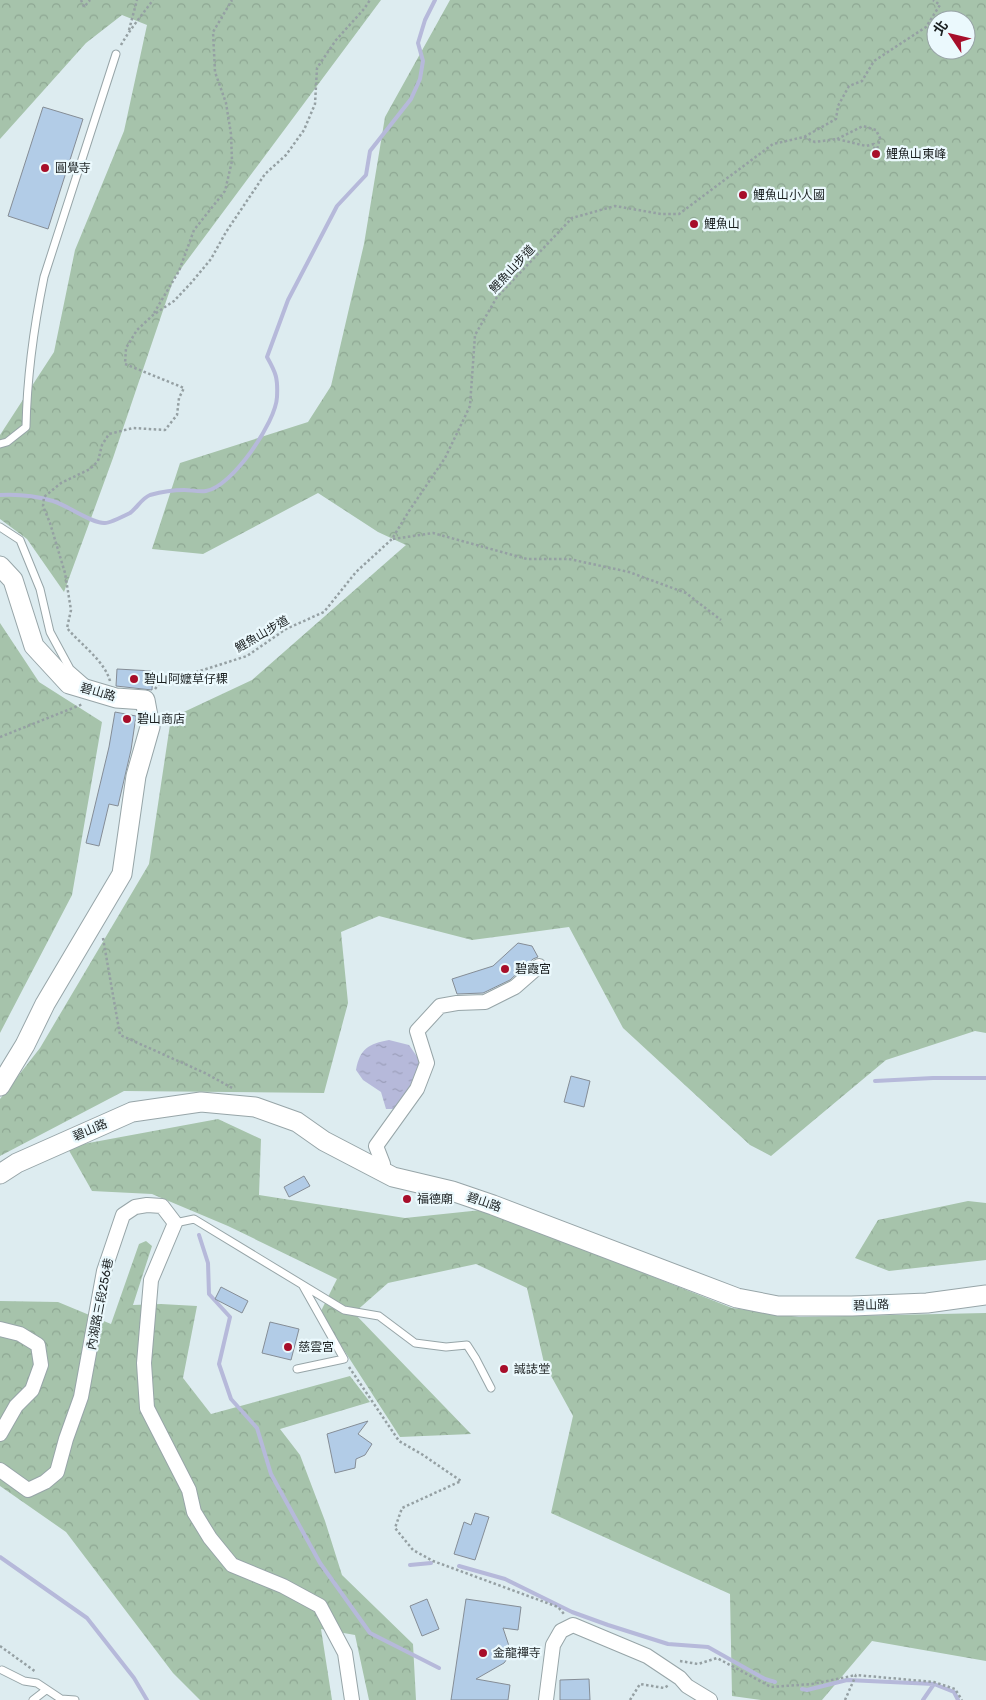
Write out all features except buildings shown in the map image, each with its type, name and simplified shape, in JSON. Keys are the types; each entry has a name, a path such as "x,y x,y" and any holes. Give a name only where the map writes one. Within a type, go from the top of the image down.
{"street":[{"name":"碧山路","path":"0,566 13,580 34,646 69,684 106,696 146,700"},
{"path":"0,1086 50,996 122,874 136,776 150,727 146,700"},
{"path":"383,1172 383,1164 376,1146 417,1089 427,1063 417,1031 440,1006 485,1002 515,987 539,966"},
{"name":"碧山路","path":"0,1174 26,1159 132,1112 200,1102 254,1107 297,1122 324,1142 393,1177 452,1191 493,1205 737,1298 778,1306 852,1306 927,1303 986,1296"},
{"name":"內湖路三段256巷","path":"0,1470 28,1490 44,1482 57,1472 66,1440 82,1397 104,1271 123,1215 135,1207 147,1205 162,1206 175,1223"},
{"path":"175,1223 151,1280 144,1363 147,1408 189,1490 194,1512 210,1538 232,1565 283,1586 320,1606 345,1653 352,1700"},
{"path":"0,1329 20,1334 38,1345 41,1365 32,1390 16,1406 0,1434"},
{"path":"546,1700 553,1645 561,1631 573,1625 647,1656 680,1678 687,1686 710,1700"}],"lane":[{"path":"0,444 7,442 26,426 27,400 38,308 44,277 116,54"},
{"path":"0,527 20,540 40,589 50,632 70,669 106,696"},
{"path":"175,1223 194,1220 344,1310 379,1316 415,1343 446,1347 467,1345 491,1388"},
{"path":"297,1369 344,1359 303,1286"},
{"path":"2,1670 24,1681 37,1683 61,1698 75,1700"},
{"path":"33,1700 46,1690"}],"path":[{"path":"81,0 84,7 90,0"},
{"path":"116,54 128,31 137,0"},
{"path":"128,31 136,24 153,0"},
{"path":"153,314 179,271 194,230 225,191 232,161 231,134 226,102 215,72 213,32 232,0"},
{"path":"0,737 106,696 108,672 76,640 67,628 71,610 65,573 43,506 44,497 61,483 90,469 98,461 102,445 109,434 133,428 165,430 177,415 184,388 125,364 126,348 137,330 153,314 174,301 191,284 211,259 226,232 265,174 286,155 304,130 315,104 316,68 336,40 370,0"},
{"name":"鯉魚山步道","path":"146,700 159,684 247,656 286,629 324,612 356,572 392,539 445,458 470,406 475,335 497,297 572,218 615,206 661,214 679,214 774,144 804,137 836,119 838,106 849,86 862,81 874,61 926,27 940,5 933,0"},
{"path":"804,137 815,142 837,139 863,126 876,130 880,138 875,158 874,144 866,146 837,139"},
{"path":"392,539 433,534 527,559 569,559 629,572 686,593 721,620"},
{"path":"98,913 120,1035 185,1065"},
{"path":"344,1359 399,1441 461,1481 402,1508 395,1528 413,1550 433,1561 558,1607 573,1625"},
{"path":"672,1660 698,1664 717,1658 771,1687 812,1684 856,1676 934,1682 955,1690 962,1700"},
{"path":"845,1700 856,1676"},
{"path":"630,1700 640,1684 664,1688 680,1678"}],"green space":[{"path":"0,0 381,0 174,278 113,458 64,592 27,539 0,519 0,435 54,352 75,250 124,131 147,25 122,15 86,43 0,139"},
{"path":"450,0 986,0 986,1033 975,1031 886,1060 771,1156 750,1145 623,1028 569,927 472,940 379,916 341,932 348,1003 324,1093 124,1091 0,1156 0,1099 40,1048 149,864 171,718 252,680 406,545 378,532 318,493 203,554 152,549 180,463 308,422 331,386 364,244 385,117"},
{"path":"0,623 39,682 102,722 72,895 0,1033"},
{"path":"218,1119 261,1139 259,1195 405,1218 491,1209 583,1249 732,1308 799,1317 986,1313 986,1661 872,1641 822,1700 761,1700 732,1696 730,1594 551,1513 573,1416 544,1363 527,1288 476,1264 388,1283 354,1313 471,1434 400,1437 320,1313 337,1279 228,1226 152,1194 92,1191 67,1147"},
{"path":"968,1201 986,1203 986,1260 889,1271 855,1258 878,1220"},
{"path":"146,1241 152,1246 133,1305 197,1306 183,1378 211,1414 350,1376 370,1402 280,1429 300,1455 325,1521 342,1575 413,1644 416,1700 369,1700 355,1635 321,1629 332,1700 200,1700 173,1673 66,1532 0,1486 0,1301 58,1302 111,1324 139,1244"}],"water":[{"path":"389,1040 409,1045 420,1061 403,1109 386,1109 381,1092 363,1080 356,1070 360,1057 366,1048"}],"waterway":[{"path":"0,495 47,499 59,503 93,521 105,523 130,513 144,498 150,495 175,490 206,491 216,487 240,466 261,437 275,408 277,380 267,357 288,300 337,206 366,175 370,151 411,99 420,79 423,61 418,43 425,20 435,0"},
{"path":"875,1081 986,1078"},
{"path":"199,1235 208,1263 209,1294 230,1317 219,1364 231,1399 257,1428 271,1474 320,1563 370,1633 439,1668"},
{"path":"0,1557 87,1618 134,1678 147,1700"},
{"path":"410,1565 431,1563"},
{"path":"459,1566 505,1579 572,1612 608,1625 668,1644 708,1647 765,1679 775,1682"},
{"path":"802,1689 807,1690 847,1680 934,1684 954,1692 958,1700"},
{"path":"923,1700 934,1684"}],"place":[{"name":"鯉魚山東峰","path":"876,154"},
{"name":"圓覺寺","path":"45,168"},
{"name":"鯉魚山小人國","path":"743,195"},
{"name":"鯉魚山","path":"694,224"},
{"name":"碧山阿嬤草仔粿","path":"134,679"},
{"name":"碧山商店","path":"127,719"},
{"name":"碧霞宮","path":"505,969"},
{"name":"福德廟","path":"407,1199"},
{"name":"慈雲宮","path":"288,1347"},
{"name":"誠誌堂","path":"504,1369"},
{"name":"金龍禪寺","path":"483,1653"}]}
